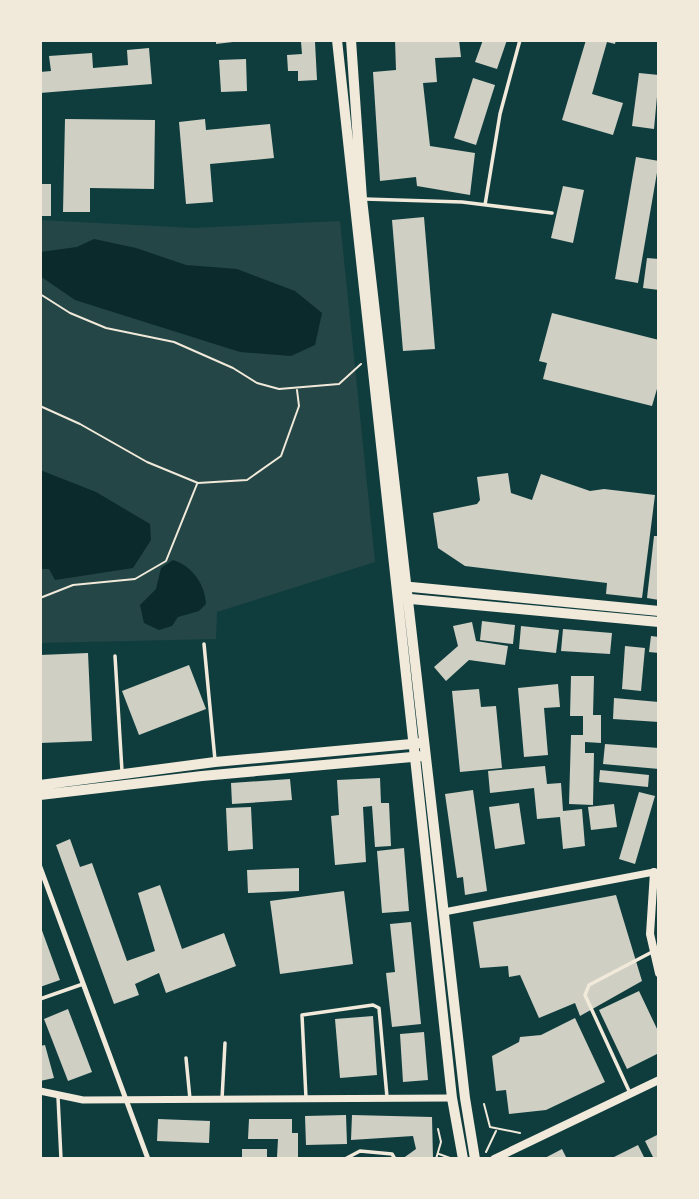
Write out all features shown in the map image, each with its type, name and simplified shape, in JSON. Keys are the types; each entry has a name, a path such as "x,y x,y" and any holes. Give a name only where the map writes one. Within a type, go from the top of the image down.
{"main road":[{"path":"337,40 395,592 452,1098 463,1159"},
{"path":"351,40 362,199 465,1098 475,1159"},
{"path":"395,592 659,611"},
{"path":"407,592 659,622"},
{"path":"40,795 413,751 426,743"},
{"path":"40,785 215,762 413,751 427,755"}],"street":[{"path":"40,867 148,1159"},
{"path":"444,912 654,872 650,934 659,973"},
{"path":"494,1159 659,1080"},
{"path":"40,1091 58,1097 126,1100 452,1098"}],"lane":[{"path":"485,205 500,114 520,40"},
{"path":"362,199 485,205 552,213"},
{"path":"204,643 215,762"},
{"path":"115,656 122,774"},
{"path":"630,1093 585,995 589,985 652,952"},
{"path":"40,999 83,984"},
{"path":"306,1098 302,1015 373,1005 379,1008 387,1097"},
{"path":"222,1099 225,1043"},
{"path":"186,1058 190,1099"},
{"path":"58,1097 61,1159"},
{"path":"345,1159 360,1151 392,1154 395,1159"}],"path":[{"path":"40,294 70,313 106,328 174,342 233,368 257,383 279,389 340,384 369,356"},
{"path":"40,406 147,462 198,483 247,480 281,456 299,406 297,389"},
{"path":"40,598 73,585 135,579 166,561 198,483"},
{"path":"484,1104 488,1124 496,1130 520,1133"},
{"path":"436,1159 442,1142 438,1129"},
{"path":"482,1159 496,1130"},
{"path":"438,1154 454,1159"}],"shaded area":[{"path":"40,220 193,228 340,221 375,562 217,612 216,639 40,643"},
{"path":"94,239 136,248 186,265 237,269 295,291 322,313 315,345 291,356 240,352 75,300 40,276 40,252 77,247"},
{"path":"40,470 96,492 150,524 151,540 133,568 55,580 49,569 40,569"},
{"path":"173,560 192,571 203,590 206,604 199,611 178,617 172,626 159,630 144,623 140,605 156,589 161,568"}],"building":[{"path":"216,40 233,40 233,42 216,44"},
{"path":"395,40 459,40 461,57 435,58 437,82 423,83 430,146 475,153 470,195 417,186 416,177 380,181 373,72 396,70"},
{"path":"483,40 507,40 497,69 475,62"},
{"path":"586,40 616,40 615,44 607,42 592,94 623,103 613,135 562,120"},
{"path":"301,42 315,42 317,80 298,81 298,71 288,71 287,55 302,54"},
{"path":"149,48 152,84 40,93 40,72 51,71 49,56 92,53 93,68 128,65 127,50"},
{"path":"246,59 247,91 221,92 219,60"},
{"path":"639,73 659,75 654,129 632,126"},
{"path":"473,78 495,85 476,145 454,138"},
{"path":"65,119 155,120 154,189 90,188 90,212 63,212"},
{"path":"205,119 206,130 270,124 274,158 210,164 213,202 186,204 179,122"},
{"path":"636,157 659,161 638,283 615,279"},
{"path":"40,184 51,184 51,216 40,216"},
{"path":"563,186 584,190 573,243 551,238"},
{"path":"424,217 435,349 403,351 392,220"},
{"path":"647,258 659,259 659,290 643,288"},
{"path":"552,313 659,340 659,382 652,406 543,379 547,363 539,361"},
{"path":"508,473 511,493 532,500 541,474 590,491 604,489 655,495 642,598 606,594 607,583 465,566 438,548 433,513 477,504 480,500 477,477"},
{"path":"654,536 659,536 659,600 647,598"},
{"path":"482,621 515,625 513,644 480,640"},
{"path":"472,622 476,641 508,646 505,665 469,660 446,681 434,667 458,646 453,626"},
{"path":"521,626 559,630 556,653 519,649"},
{"path":"563,629 612,633 610,654 561,651"},
{"path":"651,636 659,637 659,653 649,652"},
{"path":"625,646 645,648 641,691 622,689"},
{"path":"88,653 92,741 40,743 40,655"},
{"path":"189,665 206,709 139,735 122,691"},
{"path":"571,676 594,676 593,715 601,715 601,743 585,742 585,753 594,753 593,805 569,804 571,735 583,735 583,716 570,716"},
{"path":"558,684 560,707 544,708 548,755 524,757 518,688"},
{"path":"479,689 481,707 496,706 502,768 460,772 452,691"},
{"path":"614,698 659,702 659,722 613,719"},
{"path":"605,744 659,748 659,769 603,764"},
{"path":"545,766 547,784 561,783 563,811 582,809 585,846 563,849 560,817 537,819 534,788 490,793 488,771"},
{"path":"600,770 649,775 648,787 599,782"},
{"path":"380,778 381,803 389,803 391,846 375,847 372,806 363,807 366,862 335,865 331,816 339,815 337,780"},
{"path":"290,779 292,800 232,804 231,783"},
{"path":"473,790 487,891 465,895 463,877 457,878 445,794"},
{"path":"639,792 655,796 635,864 619,859"},
{"path":"519,803 525,844 495,849 489,807"},
{"path":"614,804 617,827 591,830 588,807"},
{"path":"251,807 253,849 228,851 226,808"},
{"path":"70,839 80,867 92,863 127,961 155,951 138,893 160,885 182,949 224,933 236,966 166,993 159,973 135,984 139,995 114,1004 56,845"},
{"path":"404,848 409,911 382,913 377,851"},
{"path":"299,868 299,891 248,893 247,870"},
{"path":"344,891 353,964 280,974 270,901"},
{"path":"616,895 642,981 580,1016 575,1003 539,1018 520,975 509,977 508,966 480,968 473,922"},
{"path":"411,922 421,1024 392,1027 386,973 395,972 390,924"},
{"path":"40,925 60,980 40,987"},
{"path":"639,991 659,1033 659,1053 627,1069 599,1010"},
{"path":"68,1009 92,1072 68,1081 44,1019"},
{"path":"373,1016 377,1075 340,1078 335,1019"},
{"path":"575,1018 605,1082 546,1110 509,1114 506,1090 496,1091 492,1056 519,1042 520,1037 541,1035"},
{"path":"424,1032 428,1080 403,1082 400,1034"},
{"path":"45,1045 54,1078 40,1081 40,1046"},
{"path":"346,1115 347,1144 306,1145 305,1116"},
{"path":"352,1115 432,1117 433,1159 402,1159 416,1149 413,1136 351,1140"},
{"path":"158,1119 210,1121 209,1143 157,1141"},
{"path":"249,1119 292,1119 292,1133 298,1133 298,1157 277,1157 278,1139 248,1139"},
{"path":"659,1134 659,1159 654,1159 645,1141"},
{"path":"638,1145 645,1159 610,1159"},
{"path":"242,1149 267,1149 267,1159 242,1159"},
{"path":"562,1149 567,1159 543,1159"}]}
